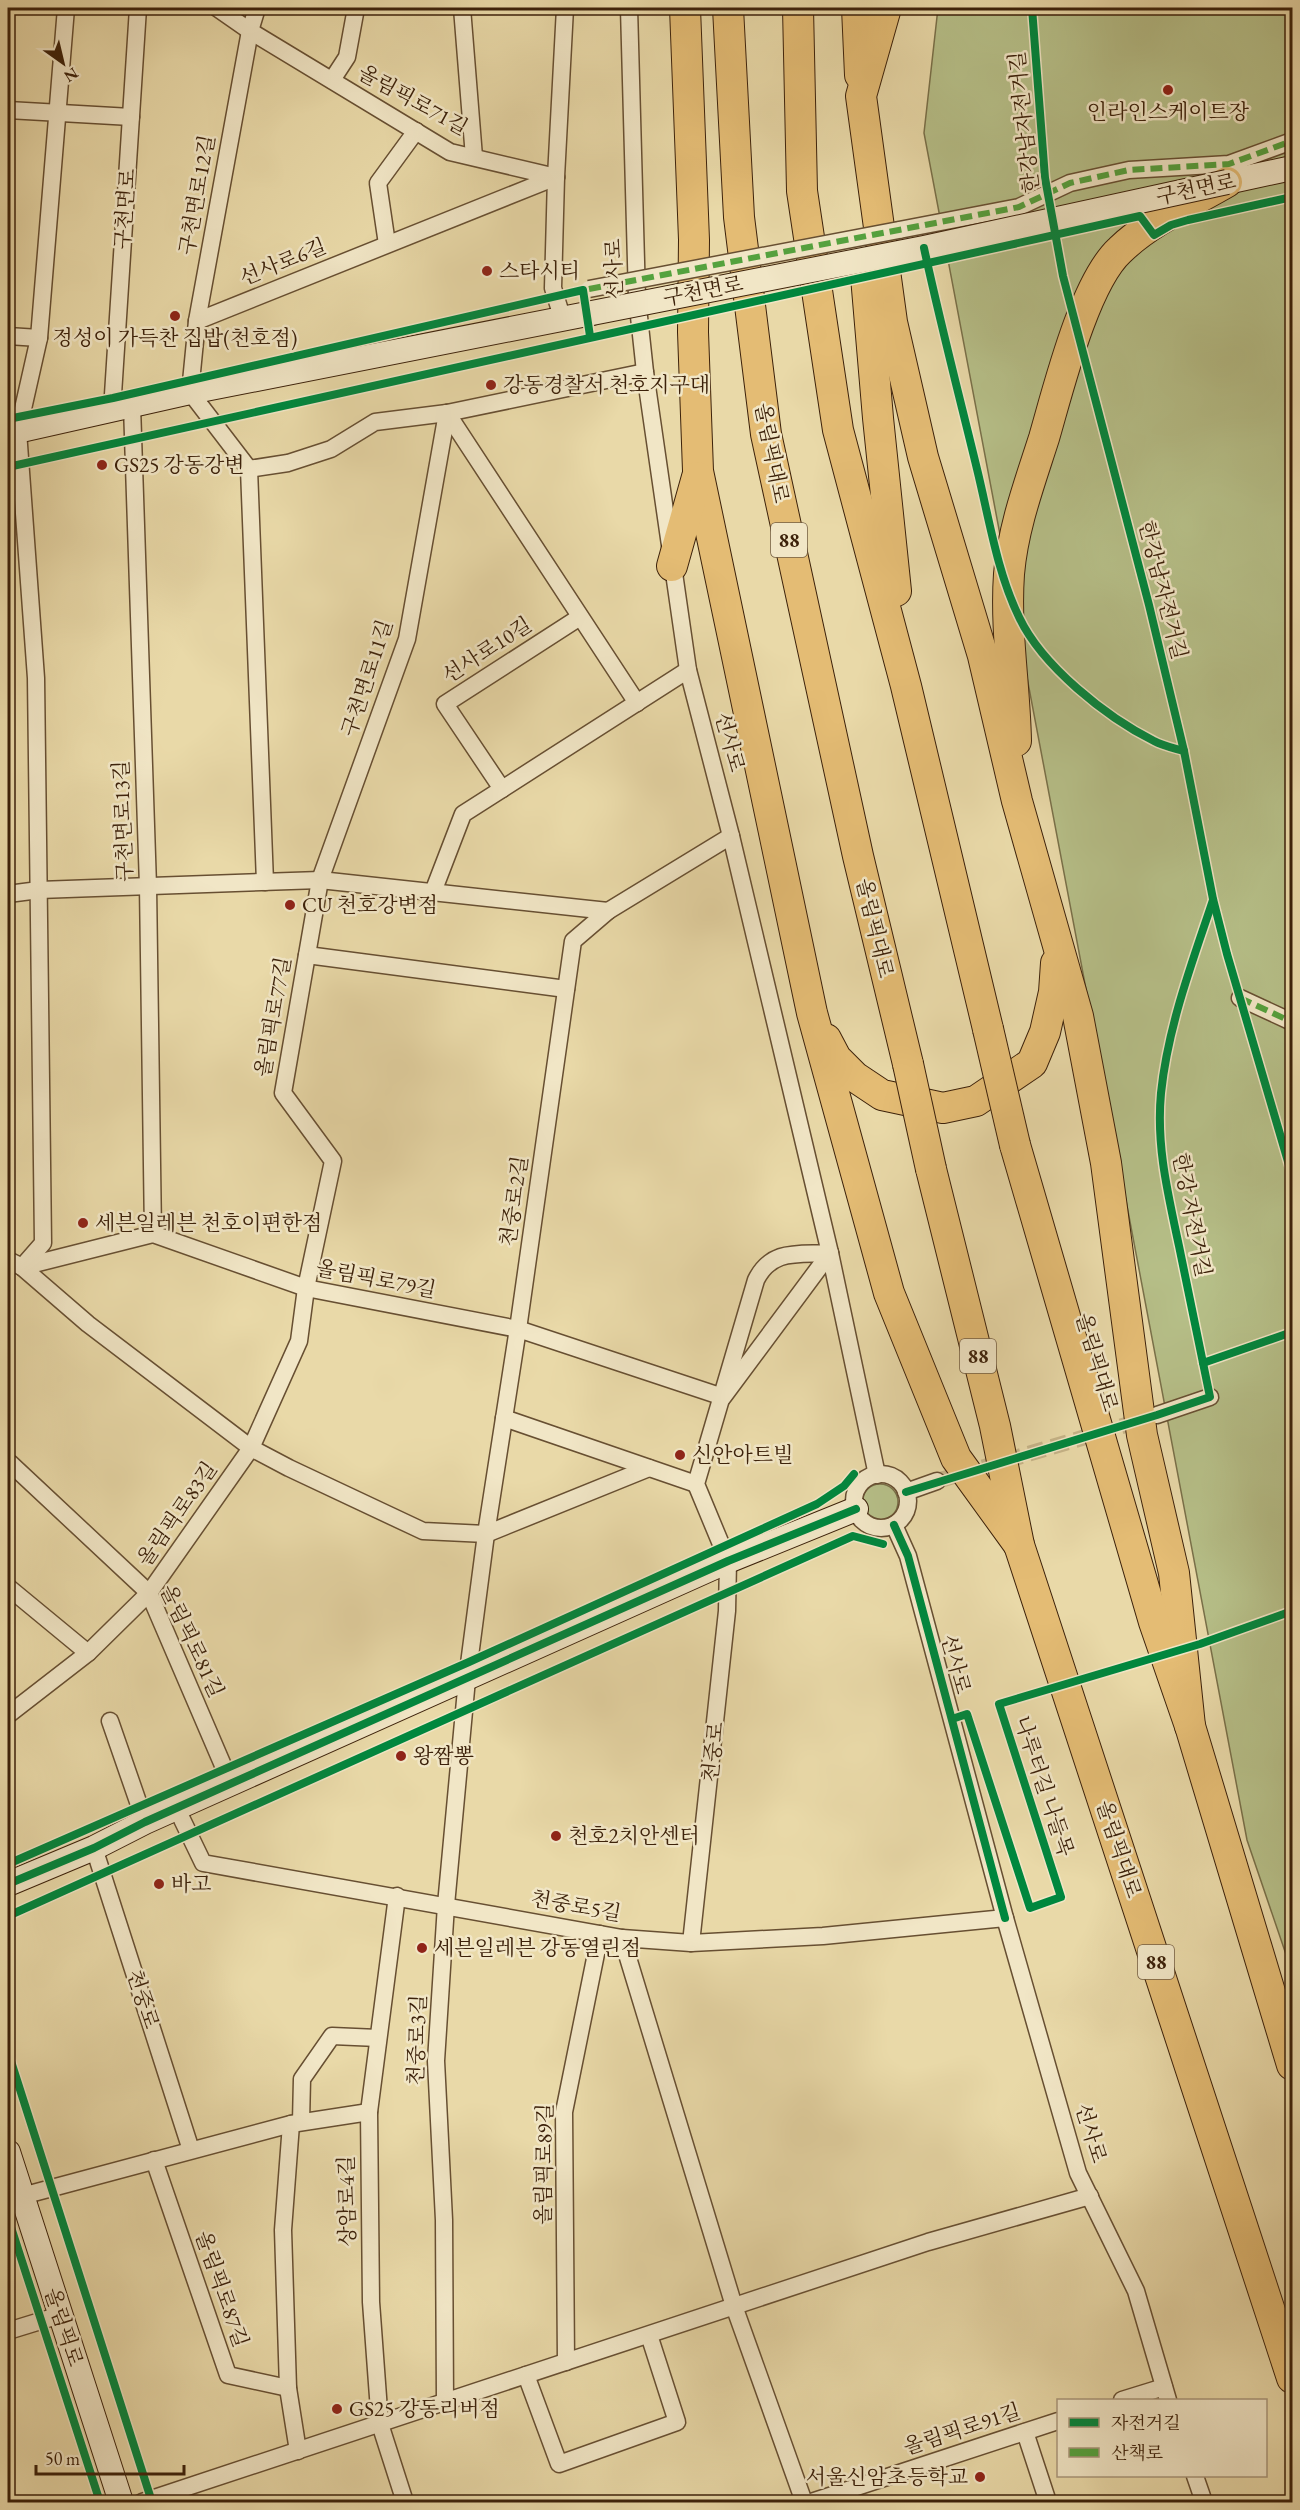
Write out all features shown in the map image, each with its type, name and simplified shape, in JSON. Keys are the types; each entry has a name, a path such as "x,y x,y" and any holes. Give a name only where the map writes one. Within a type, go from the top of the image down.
{"highway":[{"path":"669,8 676,252 693,332"},
{"path":"684,8 694,240 693,332 698,471 812,1013 889,1293 956,1458 1019,1545"},
{"name":"올림픽대로","path":"728,8 739,218 766,434 858,856 931,1169 995,1426 1019,1545 1293,2378"},
{"name":"올림픽대로","path":"798,8 802,191 838,430 906,686 1015,1145 1154,1623 1190,1726 1293,2065"},
{"path":"857,8 863,109 892,322 923,457 983,656 1017,801 1078,1016 1106,1163 1142,1435 1174,1574 1190,1726"},
{"path":"886,8 863,109 857,174 878,418 906,686"},
{"path":"1017,801 1015,694 1009,639 1009,574 1015,533 1074,339 1104,271 1118,251 1148,227 1227,182"},
{"path":"672,566 698,471"},
{"path":"812,1013 836,1058 855,1077 882,1095 943,1108 976,1101 1032,1062 1046,1032 1054,992 1057,942"}],"main road":[{"name":"구천면로","path":"13,432 190,392 924,248 1293,168"},
{"path":"8,1884 94,1848 145,1822 728,1561 856,1509"},
{"name":"올림픽로","path":"8,2152 121,2502"}],"street":[{"path":"15,1264 43,1243 36,678 13,432 39,338 66,8"},
{"name":"구천면로","path":"122,408 131,117 138,8"},
{"name":"올림픽로71길","path":"217,8 250,31 450,152 556,177"},
{"name":"구천면로12길","path":"190,392 197,321 250,31 257,8"},
{"name":"올림픽로71길","path":"332,80 347,57 356,8"},
{"name":"올림픽로71길","path":"462,8 474,157"},
{"path":"563,320 553,288 565,8"},
{"name":"선사로","path":"629,8 637,298 645,372 688,670 731,836 830,1253 877,1475"},
{"path":"8,110 131,117"},
{"path":"387,244 378,183 416,131"},
{"path":"589,289 1019,207 1070,183 1129,170 1230,164 1293,141"},
{"name":"선사로6길","path":"197,321 556,177"},
{"path":"8,336 39,338"},
{"path":"249,469 288,463 331,449 375,422 447,413 645,372"},
{"path":"190,392 249,469 265,882"},
{"name":"구천면로13길","path":"122,408 148,886 153,1234"},
{"path":"447,413 637,703"},
{"name":"구천면로11길","path":"320,880 407,639 447,413"},
{"name":"선사로10길","path":"502,789 445,704 580,617"},
{"path":"433,892 463,814 688,670"},
{"name":"천중로2길","path":"467,1679 573,940 608,911 731,836"},
{"path":"8,894 39,890 320,880 608,911"},
{"name":"올림픽로77길","path":"306,1288 333,1161 283,1093 320,880"},
{"path":"307,955 566,989"},
{"path":"1240,998 1293,1022"},
{"path":"15,1264 153,1234"},
{"name":"올림픽로79길","path":"153,1234 306,1288 518,1329 723,1397"},
{"path":"504,1418 696,1484 756,1280 763,1266 778,1256 830,1253"},
{"path":"723,1397 830,1253"},
{"path":"15,1264 88,1324 252,1448 289,1468 423,1531 486,1534 649,1468"},
{"name":"올림픽로83길","path":"8,1715 88,1653 149,1593 252,1448 299,1341 306,1288"},
{"path":"1157,1415 1210,1397"},
{"name":"올림픽로81길","path":"8,1463 10,1462 149,1593 231,1784"},
{"path":"877,1475 890,1476 898,1480 906,1491 908,1504 906,1513 894,1525 885,1528 868,1525 861,1520 856,1509 855,1496 864,1481 877,1475"},
{"path":"906,1491 937,1481"},
{"name":"천중로","path":"691,1943 727,1611 728,1561 696,1484"},
{"name":"선사로","path":"894,1525 908,1556 1005,1918 1078,2173 1136,2291 1166,2394"},
{"path":"8,1587 88,1653"},
{"name":"천중로3길","path":"445,2402 444,2220 436,2061 446,1905 467,1679"},
{"path":"110,1721 145,1822"},
{"name":"천중로5길","path":"177,1809 203,1863 622,1938 691,1943 823,1936 1005,1918"},
{"name":"천중로","path":"94,1848 191,2150"},
{"name":"상암로4길","path":"397,1896 369,2112 371,2302 380,2424 405,2502"},
{"name":"올림픽로89길","path":"566,2362 564,2112 600,1934"},
{"path":"622,1938 734,2307 804,2502"},
{"path":"298,2451 288,2388 283,2230 302,2079 332,2036 378,2038"},
{"path":"22,2196 296,2123 369,2112"},
{"name":"올림픽로87길","path":"154,2160 228,2374 288,2388"},
{"path":"142,2502 928,2242 1090,2196"},
{"path":"8,2331 60,2315"},
{"path":"526,2375 559,2464 677,2422 649,2335"},
{"path":"1129,2399 1166,2394"},
{"name":"올림픽로91길","path":"811,2502 1057,2422"},
{"path":"1025,2432 1048,2502"},
{"path":"1196,2477 1204,2502"}],"green space":[{"path":"938,8 1292,8 1292,1972 1247,1840 924,133"},
{"path":"880,1484 892,1490 898,1502 892,1514 880,1520 868,1514 862,1502 868,1490"}],"tunnel":[{"path":"937,1481 1146,1419"}],"marked path":[{"path":"589,289 1019,207 1070,183 1129,170 1229,164 1292,141"},
{"path":"1240,998 1292,1022"}],"cycle path":[{"name":"한강남자전거길","path":"1032,8 1045,178 1063,276 1149,605 1184,751 1213,899 1227,954 1292,1175"},
{"path":"8,467 1140,216 1154,235 1171,225 1188,220 1292,197"},
{"path":"924,248 994,545 1011,600 1019,617 1043,654 1096,704 1135,731 1165,746 1184,751"},
{"path":"8,419 113,398 583,290 590,336"},
{"name":"한강 자전거길","path":"906,1492 1210,1397 1167,1189 1160,1113 1169,1043 1189,971 1213,900"},
{"path":"1203,1363 1292,1332"},
{"path":"8,1864 469,1662 817,1504 844,1486 854,1474"},
{"path":"8,1884 94,1848 145,1822 728,1561 856,1509"},
{"path":"894,1525 908,1556 1005,1918"},
{"path":"8,1916 853,1536 883,1544"},
{"name":"나루터길 나들목","path":"952,1719 967,1714 1030,1908 1061,1897 999,1704 1200,1644 1292,1611"},
{"path":"8,2052 152,2502"},
{"path":"8,2218 100,2502"}],"place":[{"name":"인라인스케이트장","path":"1168,90"},
{"name":"스타시티","path":"487,271"},
{"name":"정성이 가득찬 집밥(천호점)","path":"175,316"},
{"name":"강동경찰서 천호지구대","path":"491,385"},
{"name":"GS25 강동강변","path":"102,465"},
{"name":"CU 천호강변점","path":"290,905"},
{"name":"세븐일레븐 천호이편한점","path":"83,1223"},
{"name":"신안아트빌","path":"680,1455"},
{"name":"왕짬뽕","path":"401,1756"},
{"name":"천호2치안센터","path":"556,1836"},
{"name":"바고","path":"159,1884"},
{"name":"세븐일레븐 강동열린점","path":"422,1948"},
{"name":"GS25 강동리버점","path":"337,2409"},
{"name":"서울신암초등학교","path":"980,2477"}]}
